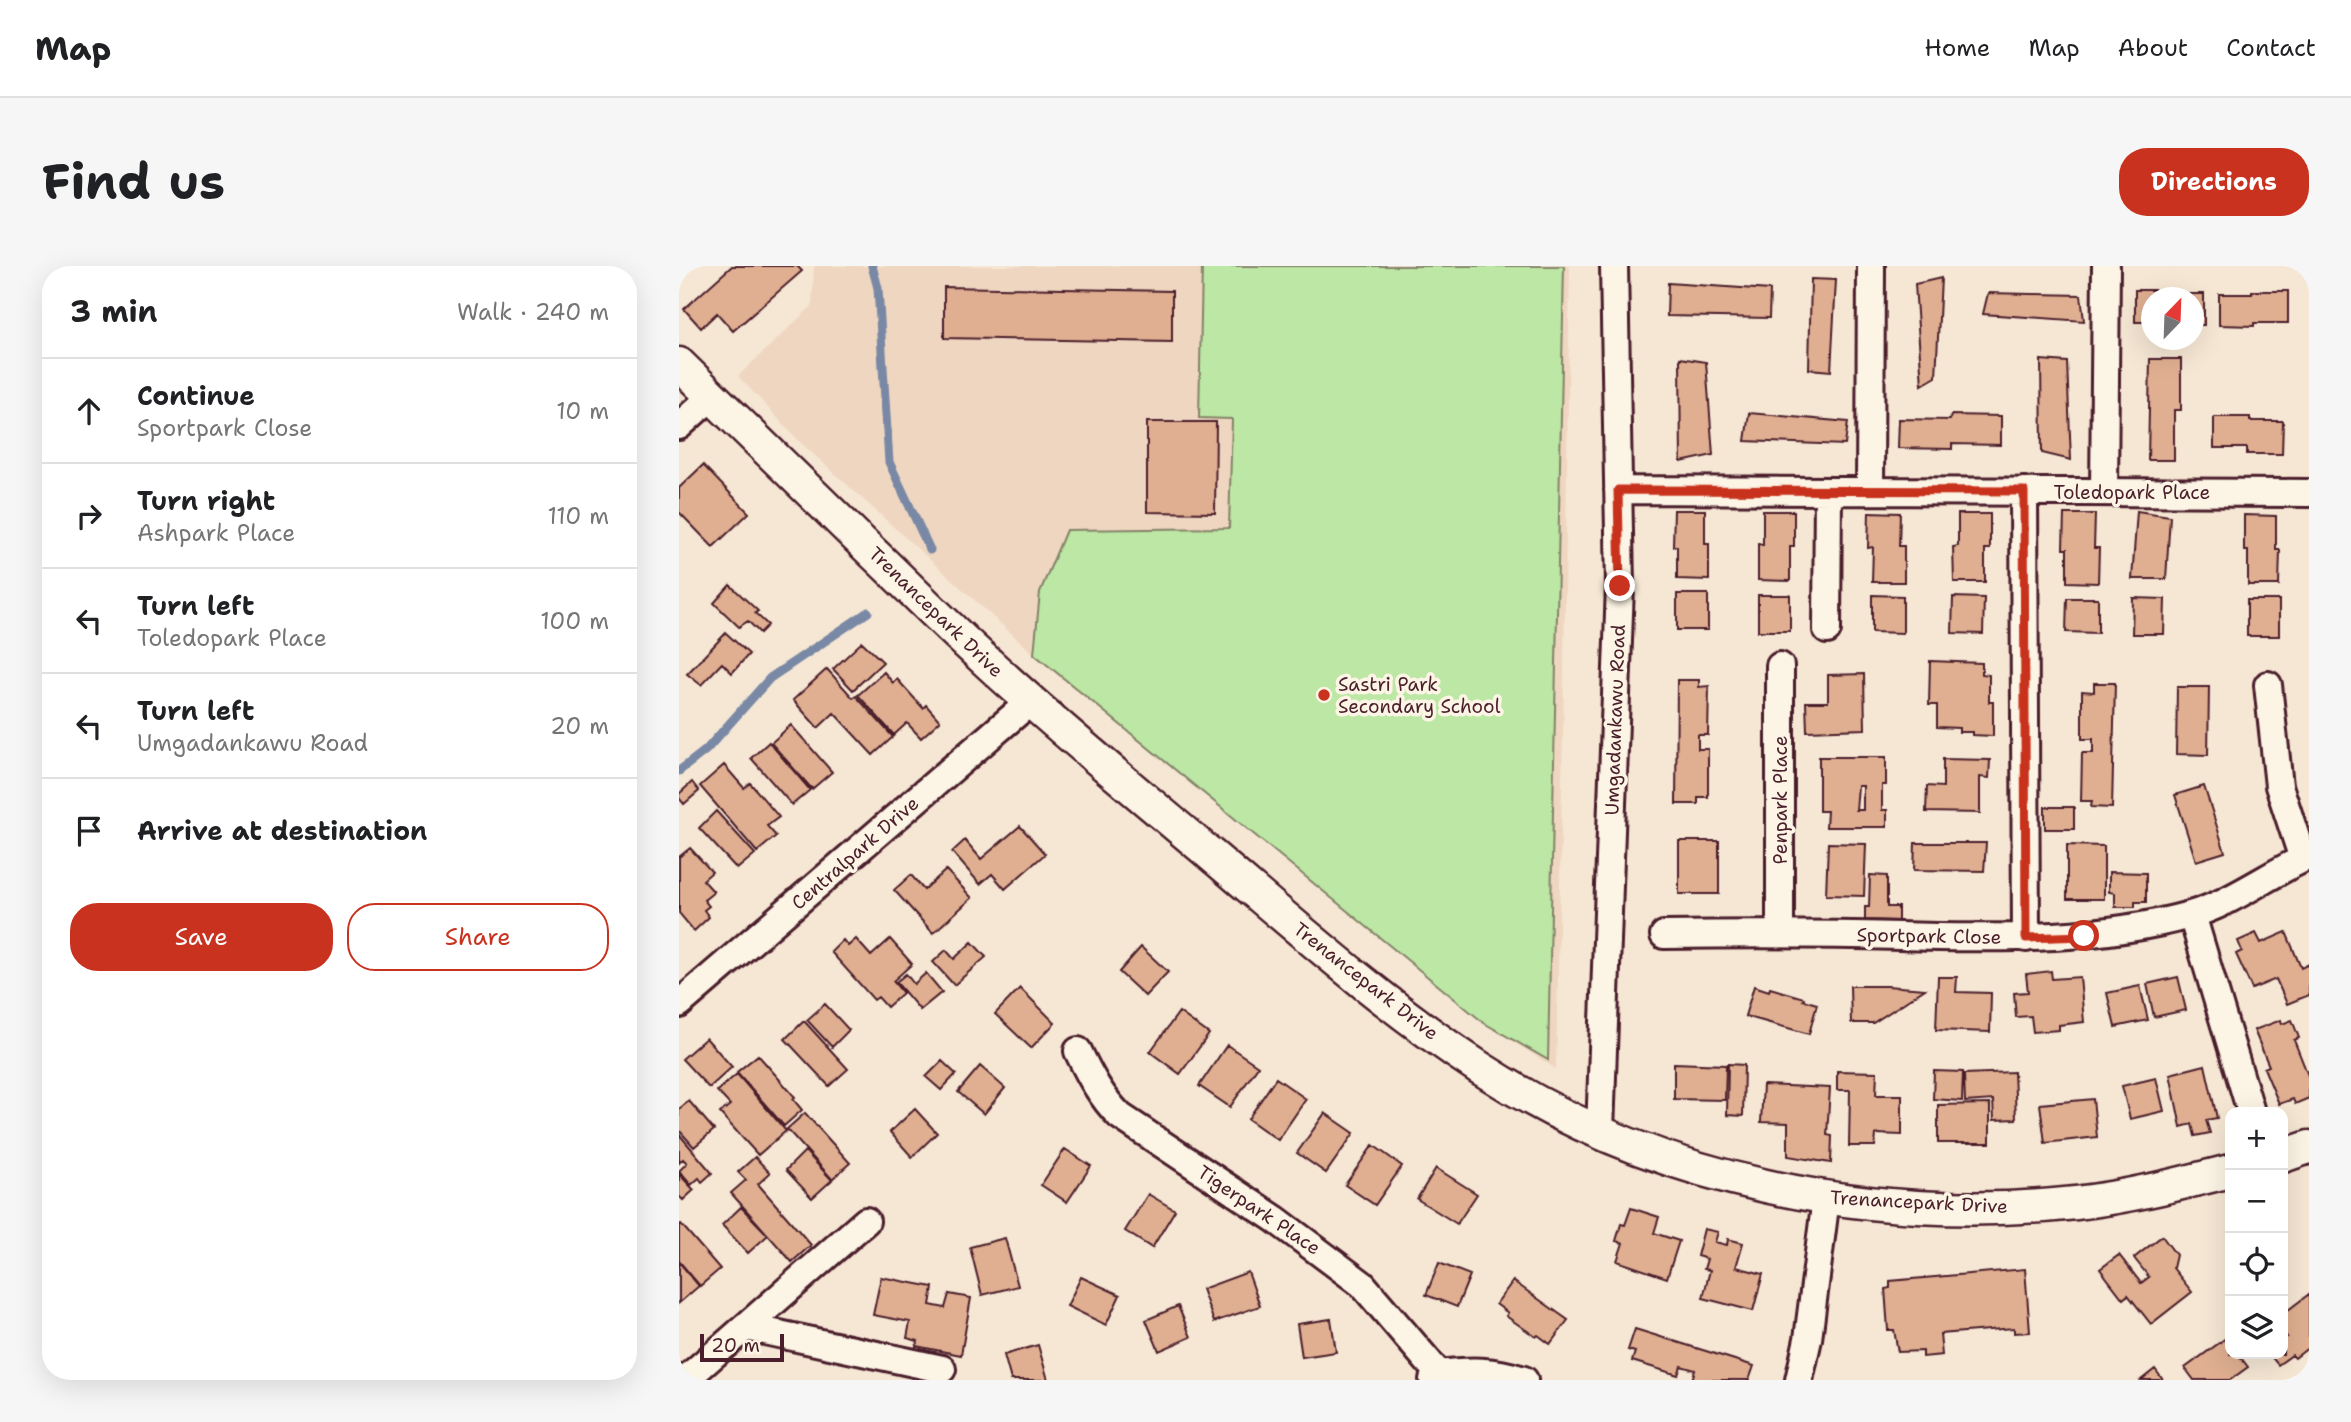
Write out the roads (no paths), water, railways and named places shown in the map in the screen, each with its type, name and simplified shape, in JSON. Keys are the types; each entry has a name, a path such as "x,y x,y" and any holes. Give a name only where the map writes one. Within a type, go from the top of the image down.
{"street":[{"name":"Umgadankawu Road","path":"1599,1131 1620,586 1614,266"},
{"path":"1870,491 1871,266"},
{"path":"2104,492 2106,266"},
{"name":"Trenancepark Drive","path":"679,364 983,659 1415,1024 1484,1071 1599,1131 1644,1151 1725,1176 1826,1198 1910,1206 2021,1207 2130,1195 2225,1172"},
{"path":"679,426 712,396"},
{"name":"Toledopark Place","path":"1618,490 2309,493"},
{"path":"1827,630 1828,491"},
{"path":"2024,491 2026,938"},
{"name":"Penpark Place","path":"1780,666 1780,934"},
{"name":"Sportpark Close","path":"1664,935 2026,938 2084,936 2192,915 2306,857 2279,786 2268,685"},
{"name":"Centralpark Drive","path":"679,1004 1031,701"},
{"path":"2192,915 2250,1107"},
{"name":"Tigerpark Place","path":"1078,1051 1101,1095 1121,1116 1275,1219 1361,1284 1436,1377"},
{"path":"2288,1154 2309,1147"},
{"path":"1799,1380 1808,1339 1826,1198"},
{"path":"685,1380 866,1221"},
{"path":"746,1327 943,1369"},
{"path":"1436,1377 1473,1370 1498,1372 1524,1380"}],"waterway":[{"path":"872,266 878,288 889,462 930,550"},
{"path":"679,771 706,750 770,678 868,612"}],"place":[{"name":"Sastri Park Secondary School","path":"1324,695"}]}
